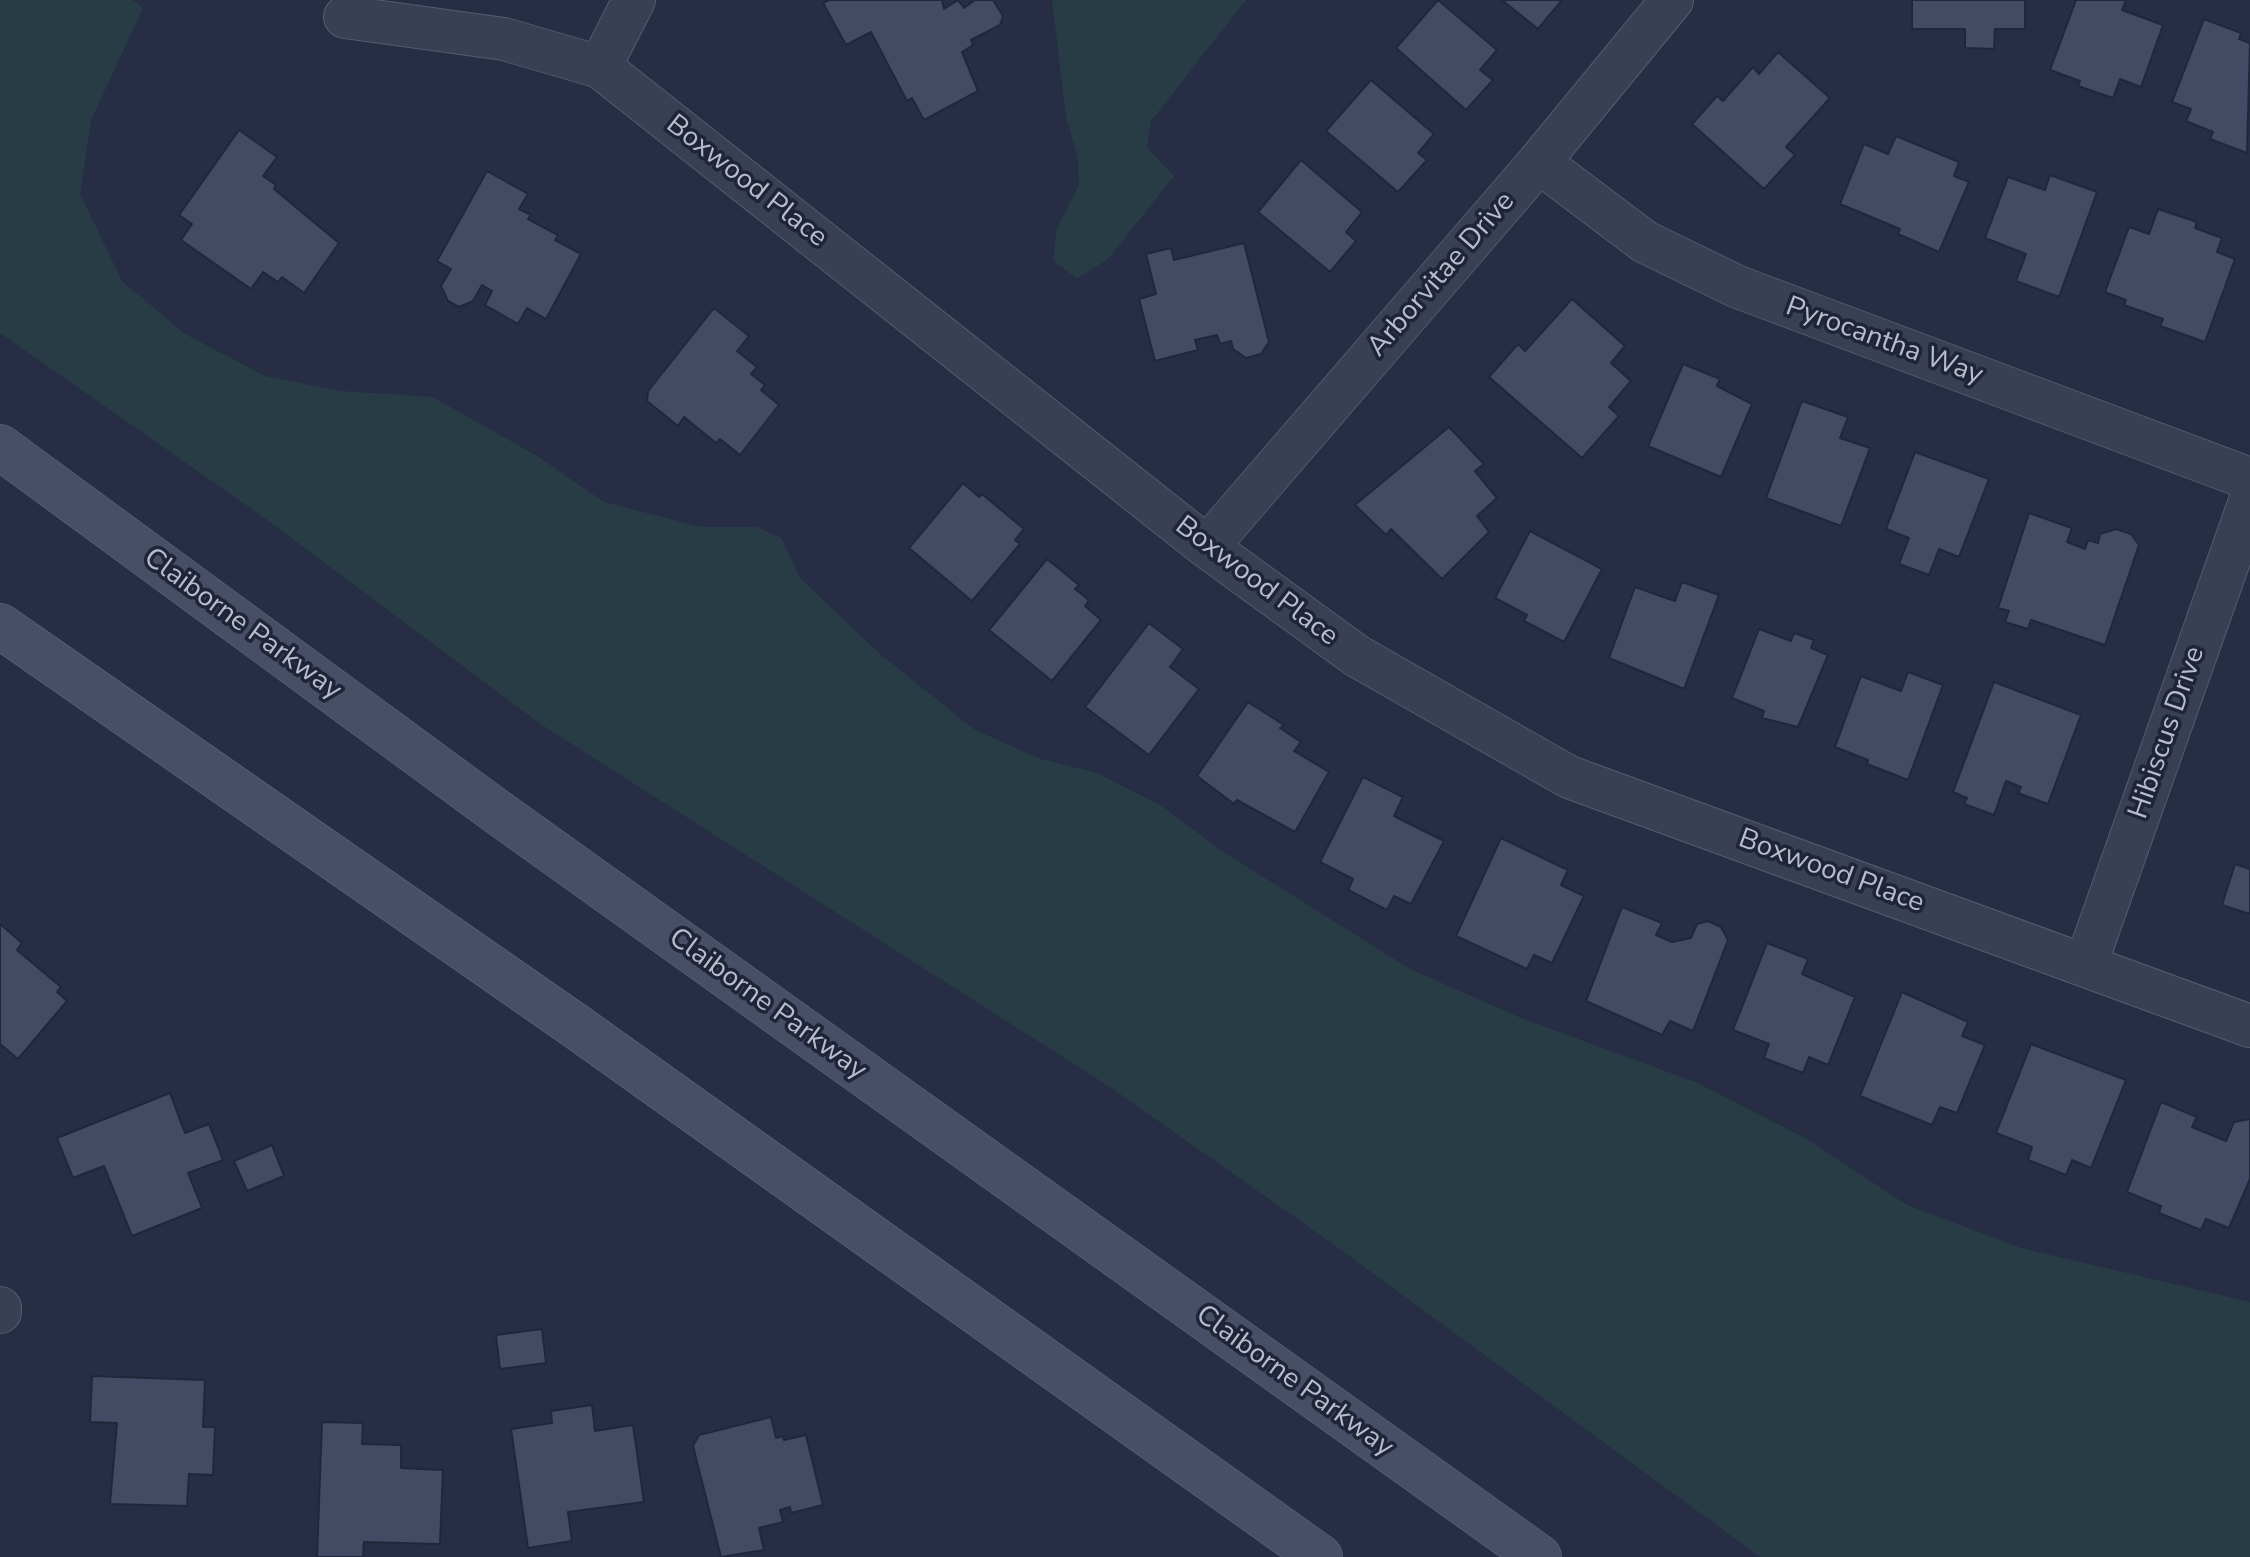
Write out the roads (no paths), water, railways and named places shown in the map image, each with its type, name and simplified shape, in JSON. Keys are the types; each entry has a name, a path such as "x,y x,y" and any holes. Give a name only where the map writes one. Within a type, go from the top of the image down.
{"main road":[{"name":"Claiborne Parkway","path":"0,447 496,811 1539,1557"},
{"path":"0,626 577,1027 1320,1557"}],"street":[{"path":"600,67 634,0"},
{"name":"Arborvitae Drive","path":"1207,547 1539,162 1672,0"},
{"name":"Boxwood Place","path":"345,17 504,39 600,67 1207,547 1357,656 1569,777 2250,1026"},
{"name":"Pyrocantha Way","path":"1539,162 1645,242 1738,287 2250,479"},
{"name":"Hibiscus Drive","path":"2086,964 2250,501"}]}
